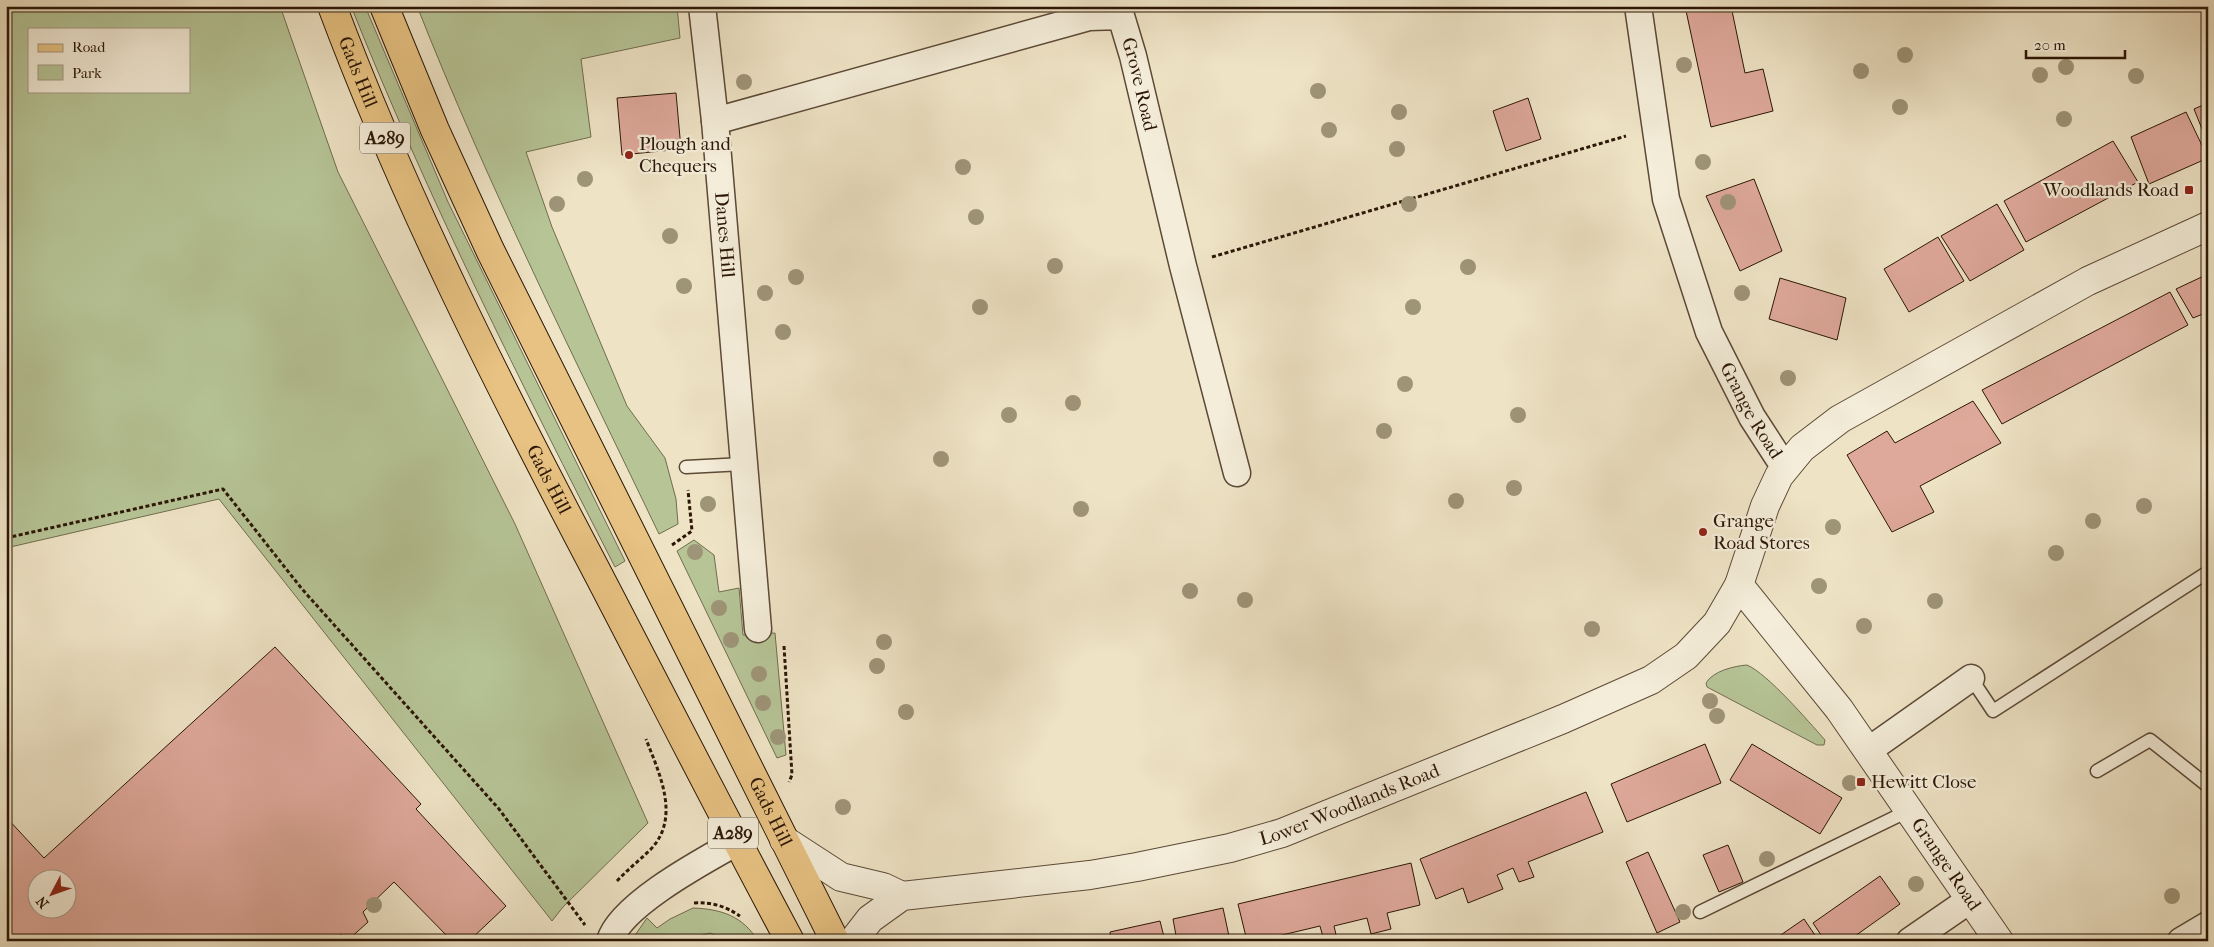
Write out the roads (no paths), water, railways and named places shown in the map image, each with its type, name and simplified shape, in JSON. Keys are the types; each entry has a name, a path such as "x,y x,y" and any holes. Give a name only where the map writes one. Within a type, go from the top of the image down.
{"main road":[{"name":"Gads Hill","path":"332,6 396,164 443,269 538,460 790,941"},
{"name":"Gads Hill","path":"384,6 435,130 490,250 836,941"}],"street":[{"name":"Danes Hill","path":"702,6 715,121 758,630"},
{"name":"Grange Road","path":"1638,6 1666,199 1710,332 1752,417 1785,468 1765,506 1739,585 1869,750 1999,941"},
{"name":"Grove Road","path":"715,121 1089,17 1121,16 1133,56 1183,266 1237,473"},
{"path":"1785,468 1802,448 1840,419 2088,281 2208,226"},
{"name":"Lower Woodlands Road","path":"853,941 870,919 902,896 1066,878 1137,867 1230,848 1282,833 1563,719 1651,680 1686,656 1709,632 1728,606 1739,585"},
{"path":"1869,750 1971,678"},
{"name":"Lower Woodlands Road","path":"784,840 841,877 883,887 902,896"},
{"path":"610,941 623,918 646,898 737,842"},
{"path":"1910,941 1971,899"},
{"path":"2181,941 2208,926"}],"lane":[{"path":"686,467 743,464"},
{"path":"1971,678 1993,711 2208,572"},
{"path":"2097,771 2150,740 2208,786"},
{"path":"1700,912 1910,810"}],"place":[{"name":"Plough and Chequers","path":"629,155"},
{"name":"Woodlands Road","path":"2189,190"},
{"name":"Grange Road Stores","path":"1703,532"},
{"name":"Hewitt Close","path":"1861,782"}]}
